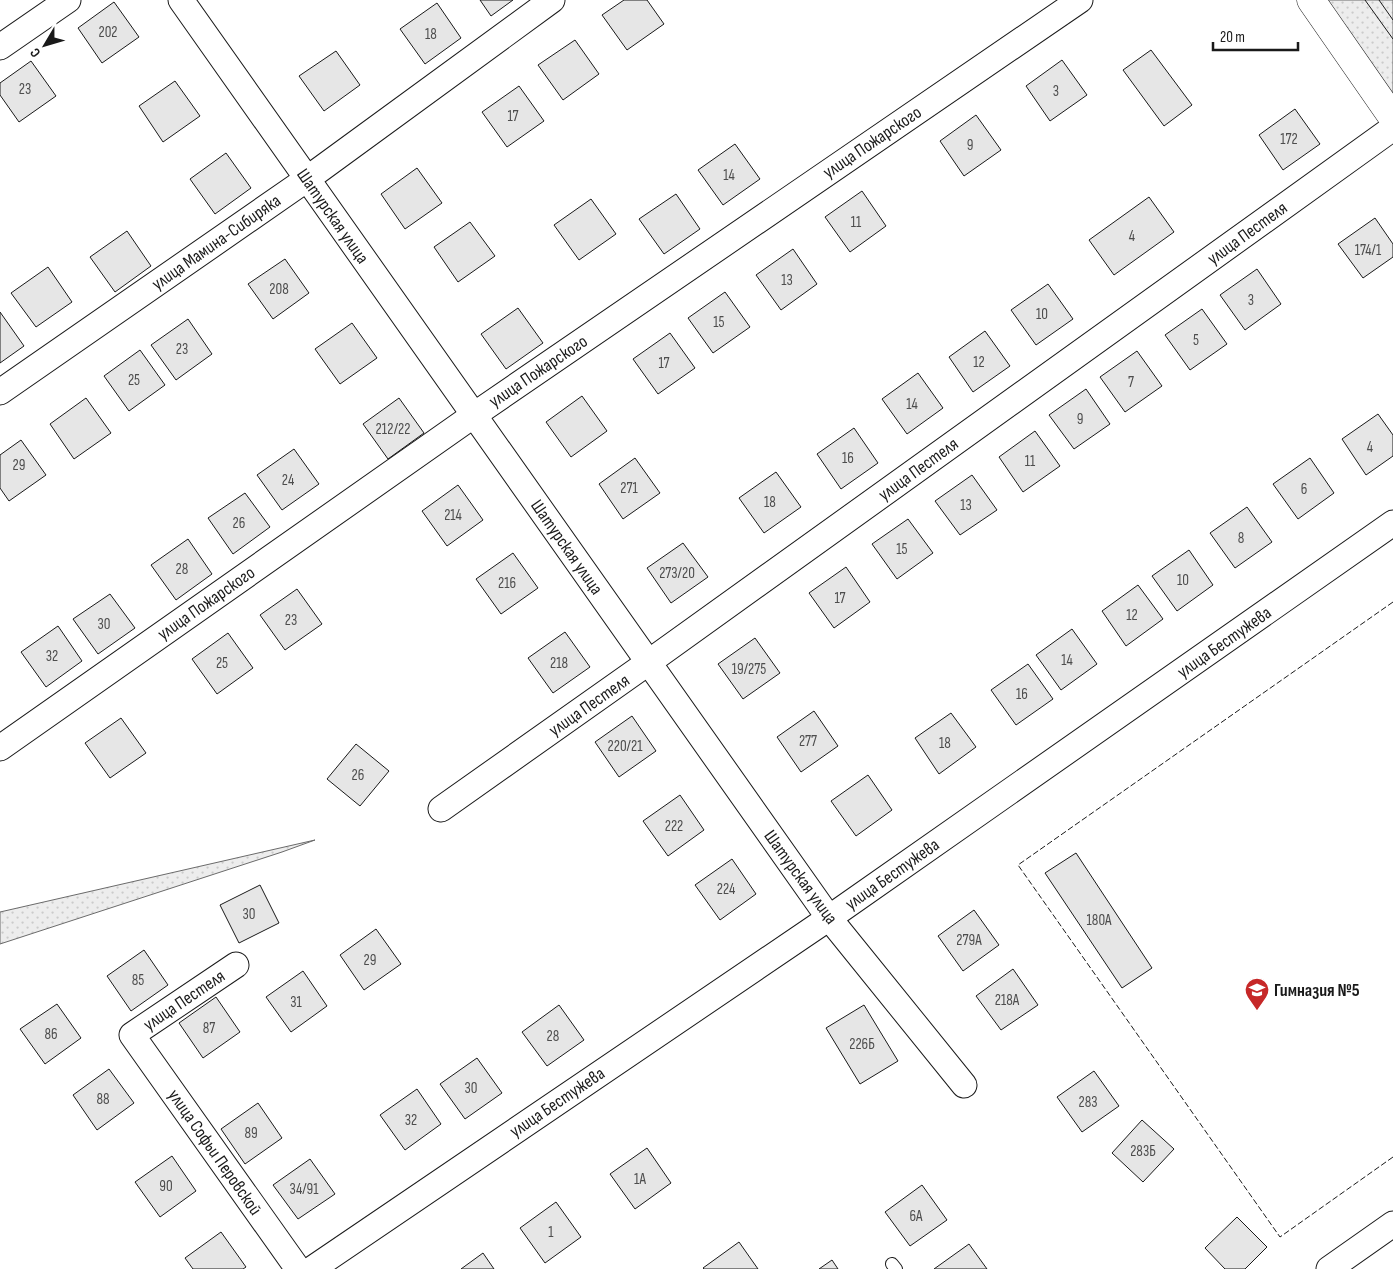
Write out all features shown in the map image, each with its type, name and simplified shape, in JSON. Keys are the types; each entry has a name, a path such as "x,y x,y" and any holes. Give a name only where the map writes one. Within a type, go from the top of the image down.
{"main road":[{"path":"1311,0 1393,118"}],"street":[{"path":"0,47 68,0"},
{"name":"Шатурская улица","path":"181,0 829,918 964,1085"},
{"name":"улица Мамина-Сибиряка","path":"0,392 307,179 552,0"},
{"name":"улица Пожарского","path":"0,748 474,415 1080,0"},
{"name":"улица Пестеля","path":"441,809 1393,128"},
{"name":"улица Бестужева","path":"312,1269 829,918 1393,523"},
{"name":"улица Пестеля","path":"132,1035 236,965"},
{"name":"улица Софьи Перовской","path":"132,1035 298,1269"},
{"path":"1329,1269 1393,1224"}],"shaded area":[{"path":"1323,0 1393,0 1393,99"},
{"path":"315,840 282,852 0,944 0,912"}],"building":[{"path":"480,0 513,0 491,16"},
{"path":"624,0 647,0 664,24 627,50 602,15"},
{"path":"114,2 139,37 102,63 78,28"},
{"path":"437,3 461,38 425,64 400,29"},
{"path":"575,40 599,74 563,100 538,65"},
{"path":"1151,50 1192,105 1164,126 1123,70"},
{"path":"336,51 360,85 324,111 299,76"},
{"path":"1062,60 1087,95 1050,121 1026,86"},
{"path":"31,61 56,96 19,122 0,95 0,83"},
{"path":"175,81 200,116 163,142 139,106"},
{"path":"519,86 544,121 507,147 482,112"},
{"path":"1295,109 1320,144 1283,170 1259,135"},
{"path":"976,115 1001,150 964,176 940,141"},
{"path":"735,144 760,179 723,205 698,170"},
{"path":"226,153 251,188 215,214 190,179"},
{"path":"417,168 442,203 405,229 381,194"},
{"path":"862,191 886,226 850,252 825,217"},
{"path":"676,194 700,229 664,254 639,219"},
{"path":"1149,197 1174,232 1114,275 1089,240"},
{"path":"591,199 616,234 579,260 554,225"},
{"path":"1375,218 1393,244 1393,257 1363,278 1338,244"},
{"path":"470,222 495,256 458,282 434,247"},
{"path":"127,231 151,266 115,292 90,257"},
{"path":"793,249 817,284 781,310 756,275"},
{"path":"285,259 309,293 273,319 248,284"},
{"path":"48,267 72,302 36,327 11,293"},
{"path":"1257,269 1281,304 1245,330 1220,295"},
{"path":"1048,284 1073,319 1036,345 1011,310"},
{"path":"725,292 750,327 713,353 688,318"},
{"path":"518,308 543,343 506,369 481,334"},
{"path":"1202,309 1227,344 1190,370 1165,335"},
{"path":"0,312 24,346 0,363"},
{"path":"188,319 212,354 176,380 151,345"},
{"path":"352,323 377,358 340,384 315,349"},
{"path":"985,331 1010,366 973,392 949,357"},
{"path":"670,333 695,368 658,394 633,359"},
{"path":"140,350 165,385 129,411 104,376"},
{"path":"1137,351 1162,386 1125,412 1100,377"},
{"path":"918,373 943,408 907,434 882,399"},
{"path":"1086,389 1110,424 1074,449 1049,415"},
{"path":"582,396 607,431 571,457 546,422"},
{"path":"86,398 111,433 74,459 50,424"},
{"path":"399,398 424,433 388,459 363,424"},
{"path":"1378,414 1393,435 1393,456 1366,475 1342,439"},
{"path":"854,428 878,463 841,489 817,454"},
{"path":"1035,431 1060,466 1023,492 999,457"},
{"path":"21,440 46,475 9,501 0,488 0,455"},
{"path":"294,449 319,484 282,510 257,475"},
{"path":"635,458 660,493 623,519 599,484"},
{"path":"1310,458 1334,493 1298,519 1273,484"},
{"path":"776,472 801,507 764,533 739,498"},
{"path":"972,475 997,510 960,535 935,501"},
{"path":"458,485 483,520 447,546 422,511"},
{"path":"245,493 270,527 233,554 208,518"},
{"path":"1247,507 1272,542 1235,568 1210,533"},
{"path":"908,519 933,553 897,579 872,544"},
{"path":"188,539 212,574 176,600 151,565"},
{"path":"683,543 708,577 671,603 647,568"},
{"path":"1189,550 1213,585 1177,611 1152,576"},
{"path":"513,553 538,588 501,614 476,579"},
{"path":"846,567 870,602 834,628 809,593"},
{"path":"1138,585 1163,619 1126,646 1102,611"},
{"path":"297,589 322,624 285,650 260,615"},
{"path":"110,594 135,628 98,654 73,619"},
{"path":"58,626 82,661 46,687 21,652"},
{"path":"1072,629 1097,664 1061,690 1036,655"},
{"path":"565,632 590,667 553,693 528,658"},
{"path":"228,633 253,668 217,694 192,659"},
{"path":"755,638 780,673 743,699 718,664"},
{"path":"1028,664 1053,699 1016,725 991,690"},
{"path":"814,711 838,746 801,772 777,737"},
{"path":"951,713 976,747 939,774 915,738"},
{"path":"632,716 656,751 619,777 595,742"},
{"path":"121,718 146,753 110,778 85,743"},
{"path":"356,744 389,771 360,806 327,779"},
{"path":"868,775 892,810 856,836 831,801"},
{"path":"680,795 704,830 668,856 643,821"},
{"path":"1076,853 1152,968 1122,988 1045,873"},
{"path":"732,859 756,894 720,920 695,885"},
{"path":"260,885 279,923 239,943 220,905"},
{"path":"974,910 999,945 963,971 938,936"},
{"path":"376,929 401,964 364,990 340,955"},
{"path":"144,950 168,985 131,1011 107,976"},
{"path":"1013,969 1038,1005 1001,1030 976,996"},
{"path":"303,971 327,1006 291,1032 266,997"},
{"path":"216,997 240,1032 203,1058 179,1023"},
{"path":"57,1004 81,1038 45,1064 20,1029"},
{"path":"559,1005 584,1040 547,1066 522,1032"},
{"path":"864,1005 898,1061 860,1084 826,1028"},
{"path":"477,1058 502,1093 465,1119 440,1084"},
{"path":"109,1069 134,1103 97,1130 73,1095"},
{"path":"1094,1071 1119,1106 1082,1132 1057,1097"},
{"path":"417,1089 441,1124 405,1150 380,1115"},
{"path":"258,1103 282,1138 245,1164 221,1129"},
{"path":"1142,1120 1174,1149 1143,1182 1112,1153"},
{"path":"647,1148 671,1183 635,1209 610,1174"},
{"path":"172,1156 196,1191 160,1217 135,1182"},
{"path":"310,1159 335,1194 298,1219 273,1185"},
{"path":"922,1185 947,1220 910,1246 885,1212"},
{"path":"556,1202 581,1237 545,1263 520,1228"},
{"path":"1237,1217 1267,1247 1245,1269 1225,1269 1205,1248"},
{"path":"221,1232 246,1267 243,1269 193,1269 185,1258"},
{"path":"739,1242 758,1269 703,1268"},
{"path":"969,1244 987,1269 934,1269"},
{"path":"483,1253 494,1269 461,1269"},
{"path":"832,1260 838,1269 819,1269"}],"tram line":[{"path":"1365,0 1393,39"},
{"path":"1379,0 1393,20"}],"fence":[{"path":"1393,602 1018,865 1280,1237 1393,1157"}],"place":[{"name":"Гимназия №5","path":"1257,1011"}]}
